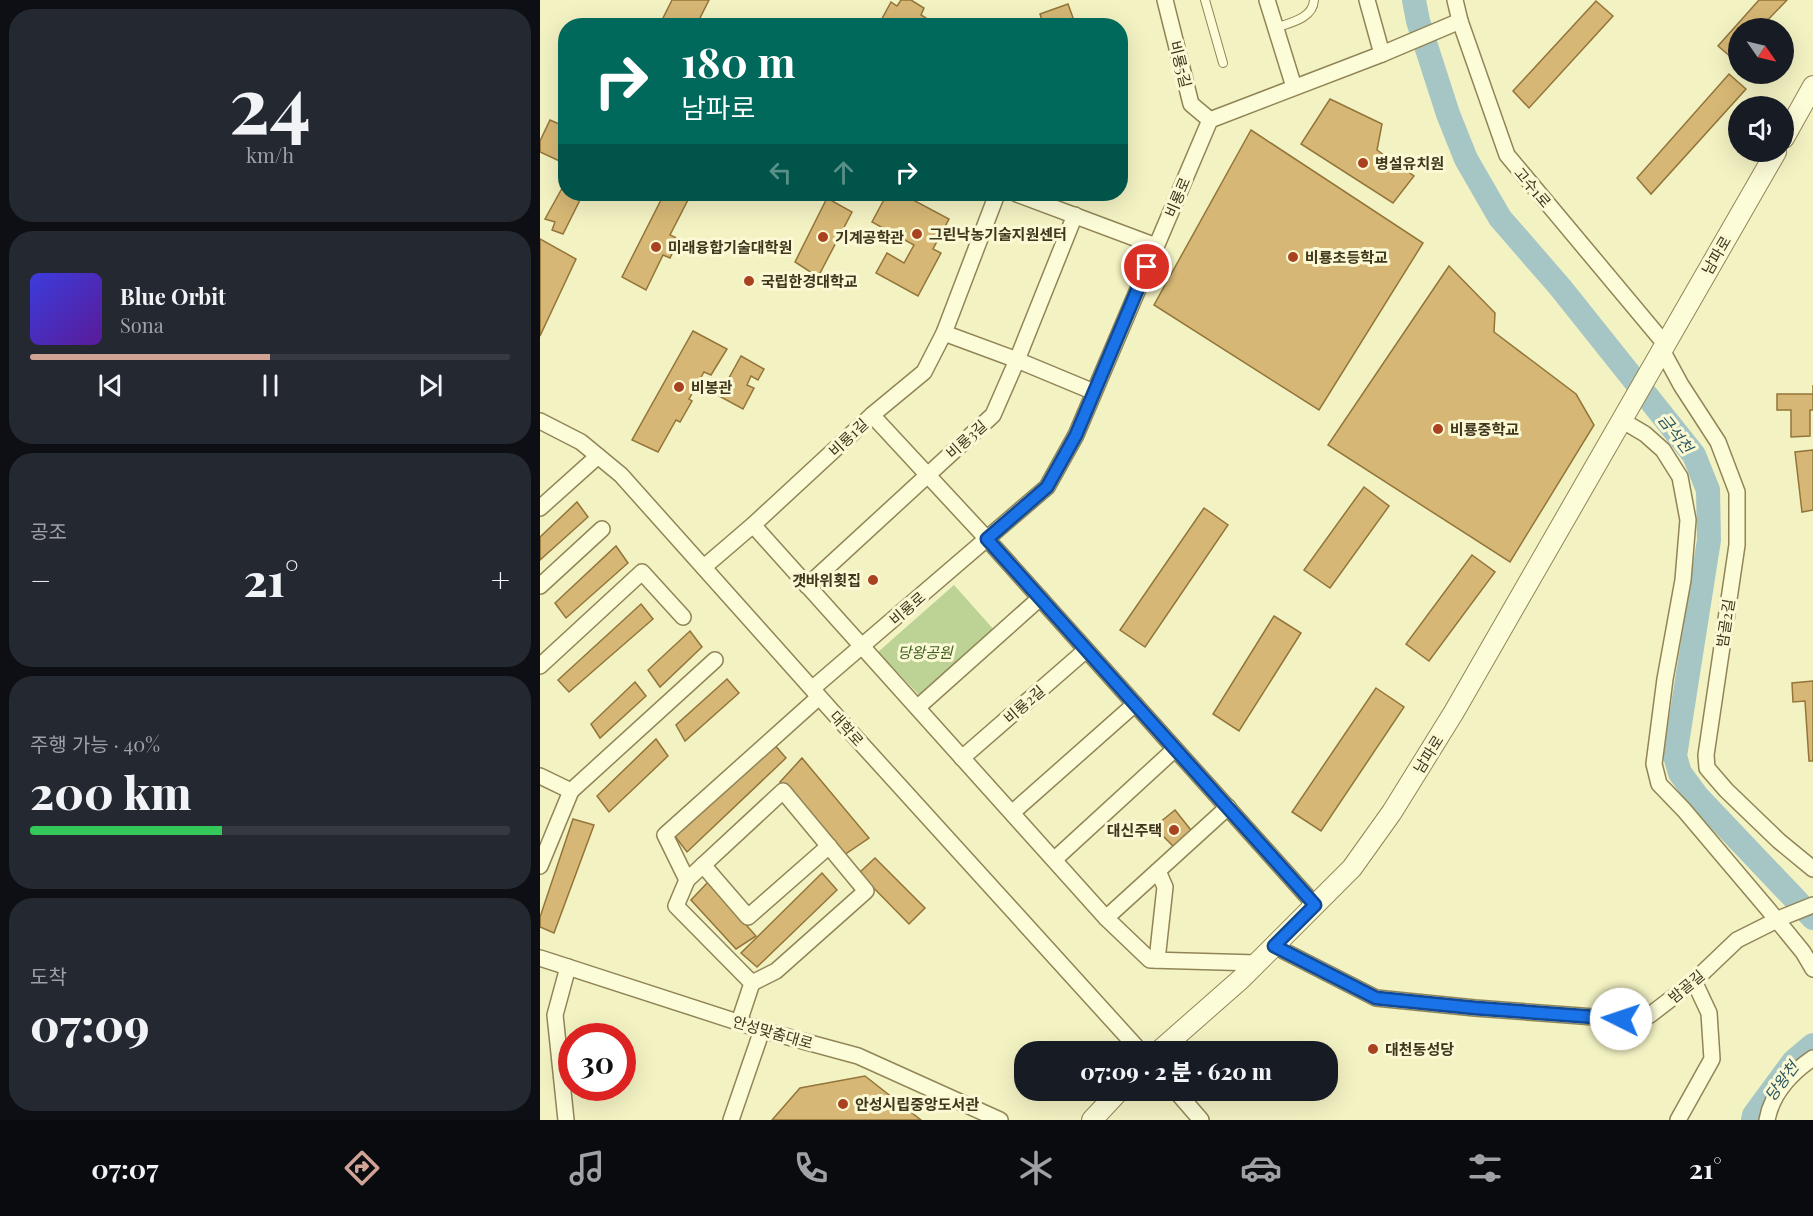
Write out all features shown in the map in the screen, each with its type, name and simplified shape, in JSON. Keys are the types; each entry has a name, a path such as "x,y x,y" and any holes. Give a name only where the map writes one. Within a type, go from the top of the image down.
{"street":[{"name":"비룡5길","path":"1165,0 1191,104 1210,120"},
{"path":"1267,0 1294,87"},
{"path":"1367,0 1382,54"},
{"name":"고수1로","path":"1455,0 1460,21 1507,155 1661,351"},
{"path":"1210,120 1382,54 1460,21"},
{"path":"1794,120 1813,86"},
{"name":"비룡로","path":"687,880 665,835 863,646 1047,487 1076,435 1210,120"},
{"name":"남파로","path":"1170,1041 1257,963 1352,868 1398,803 1437,741 1770,162"},
{"name":"비룡1길","path":"704,567 872,415 924,372 944,333 994,201"},
{"path":"1036,201 1156,246"},
{"name":"비룡3길","path":"807,586 993,415 1075,215"},
{"path":"944,333 1094,392"},
{"name":"밤골2길","path":"1661,351 1718,442 1737,492 1737,546 1706,755 1707,768 1726,790 1779,841 1813,869"},
{"path":"1627,413 1663,450 1680,477 1688,520 1683,580 1665,679 1654,764 1659,784 1779,919 1813,969"},
{"path":"872,415 987,539 1315,905"},
{"name":"대학로","path":"540,421 581,442 621,475 1131,1041"},
{"path":"540,508 598,456"},
{"path":"753,525 1106,918 1150,960 1257,963"},
{"path":"540,586 602,529"},
{"path":"540,666 642,572 683,617"},
{"path":"918,707 1040,598"},
{"name":"비룡2길","path":"962,758 1086,650"},
{"path":"540,866 571,791 715,660"},
{"path":"1013,812 1135,704"},
{"path":"1055,859 1175,749"},
{"path":"540,776 571,791"},
{"path":"739,1022 752,982 776,970 866,891 783,791 687,880 676,906 752,982"},
{"path":"1106,918 1228,807"},
{"path":"704,865 748,917 829,846"},
{"path":"1157,960 1164,887 1158,871"},
{"name":"밤골길","path":"1274,946 1376,998 1621,1019 1650,1015 1694,981 1737,940 1813,905"},
{"name":"안성맞춤대로","path":"540,958 762,1030 858,1056 1000,1120"},
{"path":"566,1120 555,1015 568,967"},
{"path":"1678,1120 1712,1059 1709,1013 1694,981"},
{"path":"730,1120 762,1030"},
{"path":"1767,1120 1780,1090 1797,1070 1813,1058"},
{"path":"1092,1120 1110,1101"},
{"path":"1185,1101 1201,1120"}],"lane":[{"path":"1205,0 1222,63"},
{"path":"1275,28 1306,15 1313,7 1314,0"}],"green space":[{"name":"당왕공원","path":"954,585 995,631 922,698 878,652"}],"building":[{"path":"672,0 709,0 700,18 663,18"},
{"path":"901,0 911,0 924,8 921,15 926,18 882,18 891,2 897,6"},
{"path":"1759,0 1787,0 1770,18 1743,18"},
{"path":"1596,1 1613,16 1529,108 1513,91"},
{"path":"1068,4 1073,18 1041,18 1040,14"},
{"path":"1728,35 1728,55 1718,46"},
{"path":"1728,75 1728,84 1740,84 1746,89 1740,96 1728,96 1728,109 1651,194 1637,178"},
{"name":"병설유치원","path":"1330,99 1382,124 1377,150 1414,176 1393,203 1301,144"},
{"path":"550,120 558,124 558,160 540,152 540,141"},
{"name":"비룡초등학교","path":"1251,130 1423,243 1319,410 1154,305"},
{"path":"558,195 558,201 580,201 563,234 552,230 555,222 545,219"},
{"name":"미래융합기술대학원","path":"660,201 687,201 670,235 679,239 670,258 663,255 646,290 622,277"},
{"name":"기계공학관","path":"826,201 832,201 852,212 818,277 795,262"},
{"name":"그린낙농기술지원센터","path":"883,201 915,201 949,219 933,249 941,253 918,296 876,273 887,253 904,263 914,245 872,222"},
{"path":"540,239 576,259 540,336"},
{"name":"비룡중학교","path":"1449,266 1495,313 1494,332 1576,394 1594,425 1510,562 1328,445"},
{"name":"비봉관","path":"693,331 727,349 711,375 704,372 689,399 692,401 680,422 676,420 658,452 632,440"},
{"path":"741,356 764,369 758,380 751,376 747,385 754,388 743,409 719,396"},
{"path":"1777,394 1813,394 1813,410 1810,410 1810,436 1791,437 1791,410 1777,410"},
{"path":"1813,450 1813,510 1802,512 1795,452"},
{"path":"1364,487 1389,506 1330,588 1304,570"},
{"path":"577,502 588,517 540,560 540,537"},
{"path":"1204,508 1228,525 1145,647 1120,630"},
{"path":"616,546 628,563 566,618 555,603"},
{"path":"1472,555 1495,572 1429,661 1406,644"},
{"path":"641,604 653,619 569,692 558,680"},
{"path":"1274,616 1301,633 1239,731 1213,714"},
{"path":"690,631 702,647 660,687 648,670"},
{"path":"727,679 739,693 685,741 676,725"},
{"path":"1813,681 1813,761 1809,761 1805,701 1793,702 1792,683"},
{"path":"635,682 646,696 600,738 591,724"},
{"path":"1376,688 1404,707 1321,831 1292,812"},
{"path":"656,739 668,756 609,812 597,796"},
{"path":"773,743 786,758 687,852 674,835"},
{"path":"802,758 869,838 844,855 780,782"},
{"name":"대신주택","path":"1175,810 1194,834 1176,849 1154,827"},
{"path":"573,819 594,825 554,933 540,927 540,917"},
{"path":"875,858 925,908 909,924 859,873"},
{"path":"822,873 837,890 757,967 741,953"},
{"path":"708,882 756,936 736,949 691,900"},
{"name":"안성시립중앙도서관","path":"865,1076 921,1120 772,1120 800,1088"}],"waterway":[{"name":"금석천","path":"1414,0 1418,21 1448,114 1466,159 1500,218 1560,287 1694,455 1708,490 1709,540 1675,756 1680,773 1697,796 1813,918"},
{"name":"당왕천","path":"1753,1120 1754,1115 1793,1062 1813,1045"}],"place":[{"name":"병설유치원","path":"1363,163"},
{"name":"그린낙농기술지원센터","path":"917,234"},
{"name":"기계공학관","path":"823,237"},
{"name":"미래융합기술대학원","path":"656,247"},
{"name":"비룡초등학교","path":"1293,257"},
{"name":"국립한경대학교","path":"749,281"},
{"name":"비봉관","path":"679,387"},
{"name":"비룡중학교","path":"1438,429"},
{"name":"갯바위횟집","path":"873,580"},
{"name":"대신주택","path":"1174,830"},
{"name":"대천동성당","path":"1373,1049"},
{"name":"안성시립중앙도서관","path":"843,1104"}],"route":[{"path":"1147,267 1076,435 1047,487 987,539 1315,905 1274,946 1376,998 1621,1019"}]}
